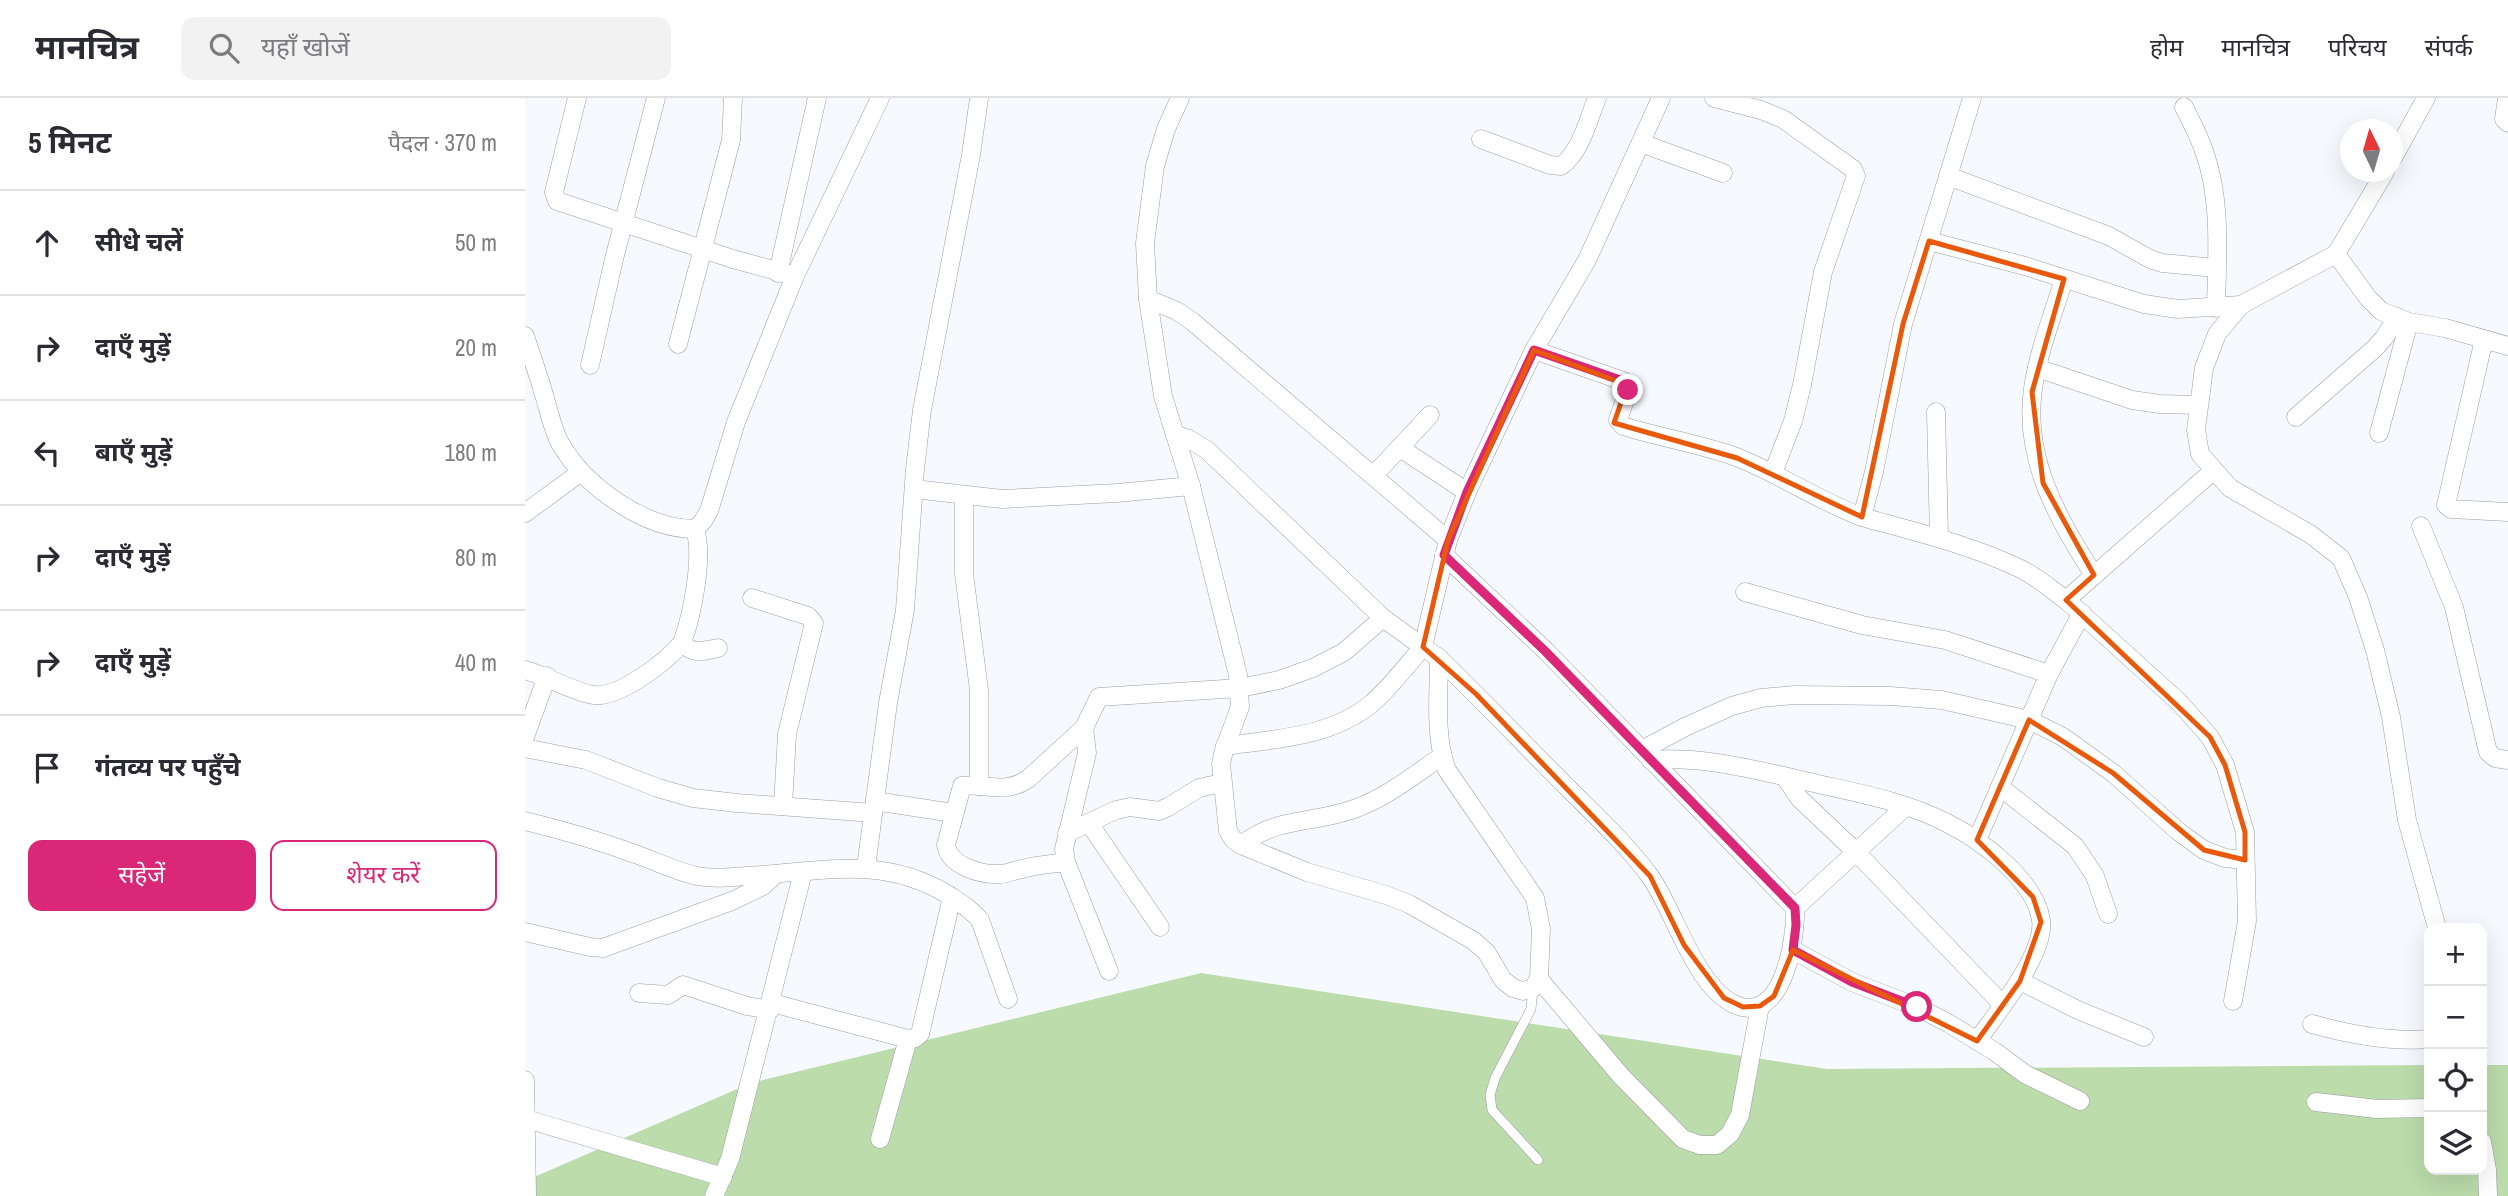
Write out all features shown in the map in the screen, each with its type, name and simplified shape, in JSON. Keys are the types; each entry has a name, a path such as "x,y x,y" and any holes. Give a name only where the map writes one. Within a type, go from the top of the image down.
{"street":[{"path":"577,98 554,192 557,201 787,275"},
{"path":"590,365 656,98"},
{"path":"678,344 731,140 733,98"},
{"path":"787,275 817,98"},
{"path":"695,529 709,511 736,422 787,275 880,98"},
{"path":"866,867 888,703 905,610 922,410 969,168 979,98"},
{"path":"1180,98 1166,129 1155,166 1145,243 1147,299 1163,396 1191,486 1240,688 1240,707 1221,764 1228,831 1241,845 1307,872 1409,904 1474,941 1487,953 1503,980 1513,988 1523,991 1536,983"},
{"path":"1481,139 1550,165 1561,166 1567,162 1577,146 1597,98"},
{"path":"1225,746 1325,729 1352,717 1372,703 1423,647 1446,548 1467,492 1534,350 1587,260 1661,98"},
{"path":"1714,98 1761,110 1783,119 1853,169 1856,176 1823,272 1802,385 1793,421 1773,473"},
{"path":"1862,517 1874,472 1903,324 1972,98"},
{"path":"2403,139 2426,98"},
{"path":"2507,98 2504,120 2508,123"},
{"path":"2184,107 2205,153 2211,182 2216,216 2216,308"},
{"path":"1641,143 1723,173"},
{"path":"1948,176 2109,236 2150,259 2162,263 2216,268"},
{"path":"1929,241 2025,266 2144,304 2178,309 2241,305 2336,254 2379,182"},
{"path":"2336,254 2368,298 2381,311 2403,320 2445,328 2508,346"},
{"path":"2064,279 2032,392 2033,426 2043,483 2071,539 2094,575"},
{"path":"1147,299 1177,311 1193,321 1374,475 1795,908 1793,950 1774,996 1759,1006 1743,1007 1724,998 1699,969 1684,945 1650,876 1618,839 1439,658 1383,618 1207,450 1189,439 1175,435"},
{"path":"2241,305 2217,334 2204,368 2196,430 2200,454 2230,488 2310,534 2341,558 2358,597 2375,650 2391,717 2407,820 2436,923"},
{"path":"2296,417 2403,320"},
{"path":"2379,433 2403,320"},
{"path":"525,336 559,442 581,472 624,506 647,519 666,526 695,529"},
{"path":"2484,340 2446,505 2451,509 2508,510"},
{"path":"1534,350 1623,381 1628,390 1618,420 1623,426 1737,458 1773,473 1838,508 1939,537 2024,570 2066,600 2179,702 2210,737 2225,765 2245,832 2247,921 2233,1001"},
{"path":"2037,369 2132,400 2198,405"},
{"path":"1936,412 1939,537"},
{"path":"1374,475 1430,415"},
{"path":"1400,447 1467,492"},
{"path":"2066,600 2213,471"},
{"path":"525,513 581,472"},
{"path":"914,489 1002,499 1048,498 1191,486"},
{"path":"964,496 964,575 979,690 979,786"},
{"path":"2421,526 2454,607 2488,752 2495,758 2508,760"},
{"path":"525,670 547,676 576,690 602,695 614,692 671,656 686,631 700,556 700,542 695,529"},
{"path":"1745,592 1836,619 1966,646 2049,674"},
{"path":"752,598 808,616 814,623 787,734 783,806"},
{"path":"1977,840 2049,674 2081,613"},
{"path":"1066,862 1023,868 1003,875 987,874 962,865 947,853 946,845 962,786 1018,786 1084,727 1099,696 1240,688 1279,680 1313,668 1344,652 1383,618"},
{"path":"681,643 689,650 698,652 718,648"},
{"path":"1439,658 1442,756 1447,770 1535,898 1541,929 1536,983 1683,1139 1700,1145 1717,1144 1731,1134 1740,1115 1759,1006"},
{"path":"526,729 547,676"},
{"path":"1647,755 1685,727 1732,706 1761,698 1795,695 1891,695 1941,700 2029,720 2063,737 2113,773 2179,832 2204,850 2225,858 2245,860"},
{"path":"1084,727 1087,753 1064,849 1066,862 1109,971"},
{"path":"525,748 586,760 658,788 693,798 783,806 874,807 953,813"},
{"path":"1647,755 1709,760 1849,791 1905,807 1946,822 1977,840 2004,862 2033,897 2041,922 2036,946 2019,981 1977,1041"},
{"path":"1241,845 1268,828 1350,811 1374,802 1442,756"},
{"path":"1785,776 1799,798 1856,852 2003,1005"},
{"path":"1067,833 1116,810 1130,807 1159,811 1199,788 1222,783"},
{"path":"2000,787 2075,846 2095,876 2108,914"},
{"path":"1795,908 1905,807"},
{"path":"525,821 579,835 700,877 866,867 904,874 933,886 971,909 980,920 1008,999"},
{"path":"1089,823 1160,927"},
{"path":"714,1196 730,1159 771,1007 803,872"},
{"path":"525,932 604,948 732,901 763,886 776,874"},
{"path":"639,993 668,995 683,985 747,1006 771,1007 908,1039 915,1038 920,1034 952,897"},
{"path":"1793,950 1852,982 1917,1007 1977,1041 2025,1074 2080,1101"},
{"path":"2019,981 2080,1011 2144,1037"},
{"path":"2312,1024 2349,1034 2386,1039 2424,1039"},
{"path":"880,1139 908,1039"},
{"path":"525,1080 527,1196"},
{"path":"2316,1102 2377,1109 2424,1108"},
{"path":"526,1119 723,1177"},
{"path":"2487,1170 2488,1196"}],"lane":[{"path":"1536,983 1531,1009 1495,1078 1490,1095 1492,1110 1538,1160"}],"highlighted area":[{"path":"1929,241 2064,279 2032,392 2043,483 2094,575 2066,600 2210,737 2225,765 2245,832 2245,860 2204,850 2113,773 2029,720 1977,840 2033,897 2041,922 2020,981 1977,1041 1793,950 1774,996 1760,1006 1743,1007 1724,998 1684,945 1650,876 1476,694 1423,647 1448,540 1534,350 1627,385 1614,423 1737,458 1862,517 1903,324"}],"green space":[{"path":"1201,973 1827,1069 2424,1065 2424,1175 2487,1175 2487,1065 2508,1065 2508,1196 525,1196 525,1181 751,1083"}],"route":[{"path":"1628,390 1623,381 1534,350 1467,492 1444,555 1545,651 1795,908 1793,950 1852,982 1917,1007"}]}
